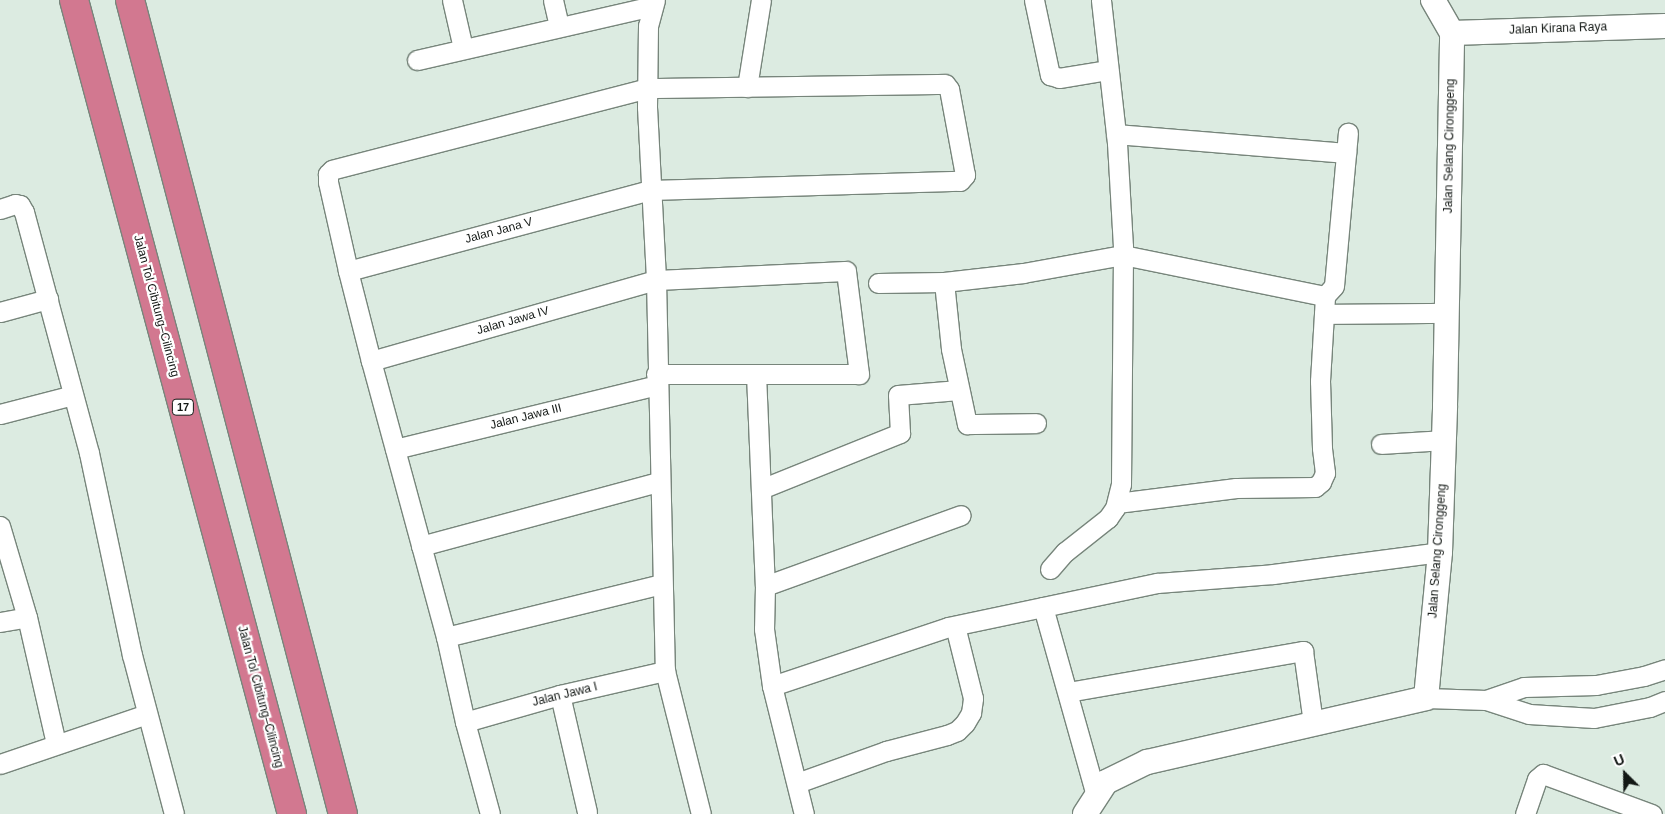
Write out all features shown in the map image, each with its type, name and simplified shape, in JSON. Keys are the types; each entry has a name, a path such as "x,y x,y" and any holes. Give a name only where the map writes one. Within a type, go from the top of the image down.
{"highway":[{"name":"Jalan Tol Cibitung–Cilincing","path":"74,0 292,814"},
{"path":"130,0 343,814"}],"street":[{"path":"452,0 464,48"},
{"path":"553,0 559,26"},
{"path":"490,814 465,722 446,637 348,271 328,182 328,174 332,170 648,88 747,87 761,0"},
{"path":"1034,0 1050,75 1059,78 1108,70"},
{"path":"1050,569 1065,552 1108,518 1117,503 1122,484 1123,255 1116,134 1101,0"},
{"path":"1433,0 1452,32"},
{"path":"417,60 654,3 648,26 648,88 650,190 656,280 656,379 665,671 701,814"},
{"name":"Jalan Kirana Raya","path":"1452,32 1665,26"},
{"name":"Jalan Selang Cironggeng","path":"1426,698 1440,552 1452,32"},
{"name":"Jalan Jana V","path":"348,271 650,190 964,180 965,175 949,89 944,84 747,87"},
{"path":"1117,503 1236,488 1315,487 1325,473 1322,448 1320,381 1324,305 1334,286 1348,133"},
{"path":"1116,134 1346,153"},
{"path":"0,209 15,204 20,205 24,212 89,453 167,812"},
{"path":"878,283 944,282 1066,266 1123,255 1324,305 1447,313"},
{"name":"Jalan Jawa IV","path":"371,361 656,280 846,271 859,374 756,374"},
{"path":"944,282 946,315 967,424 1036,423"},
{"path":"0,312 48,299"},
{"path":"756,374 765,586 764,629 772,686 804,814"},
{"name":"Jalan Jawa III","path":"395,449 656,379 756,374"},
{"path":"761,489 900,433 898,395 959,390"},
{"path":"0,414 73,395"},
{"path":"1381,444 1444,440"},
{"path":"421,546 660,482"},
{"path":"765,586 961,516"},
{"path":"0,526 27,616 56,744"},
{"path":"772,686 955,626 1157,583 1273,574 1440,552"},
{"path":"446,637 662,584"},
{"path":"1043,607 1068,692 1090,805"},
{"path":"0,622 27,616"},
{"path":"797,783 886,751 957,731 972,713 973,698 955,626"},
{"path":"1068,692 1303,651 1313,723"},
{"path":"1486,700 1524,687 1596,685 1665,670"},
{"name":"Jalan Jawa I","path":"465,722 560,695 665,671"},
{"path":"560,695 587,812"},
{"path":"1090,805 1106,782 1147,762 1426,698 1486,700 1528,714 1594,718 1650,707 1665,701"},
{"path":"0,764 147,714"},
{"path":"1525,814 1537,779 1544,774 1642,812"}]}
